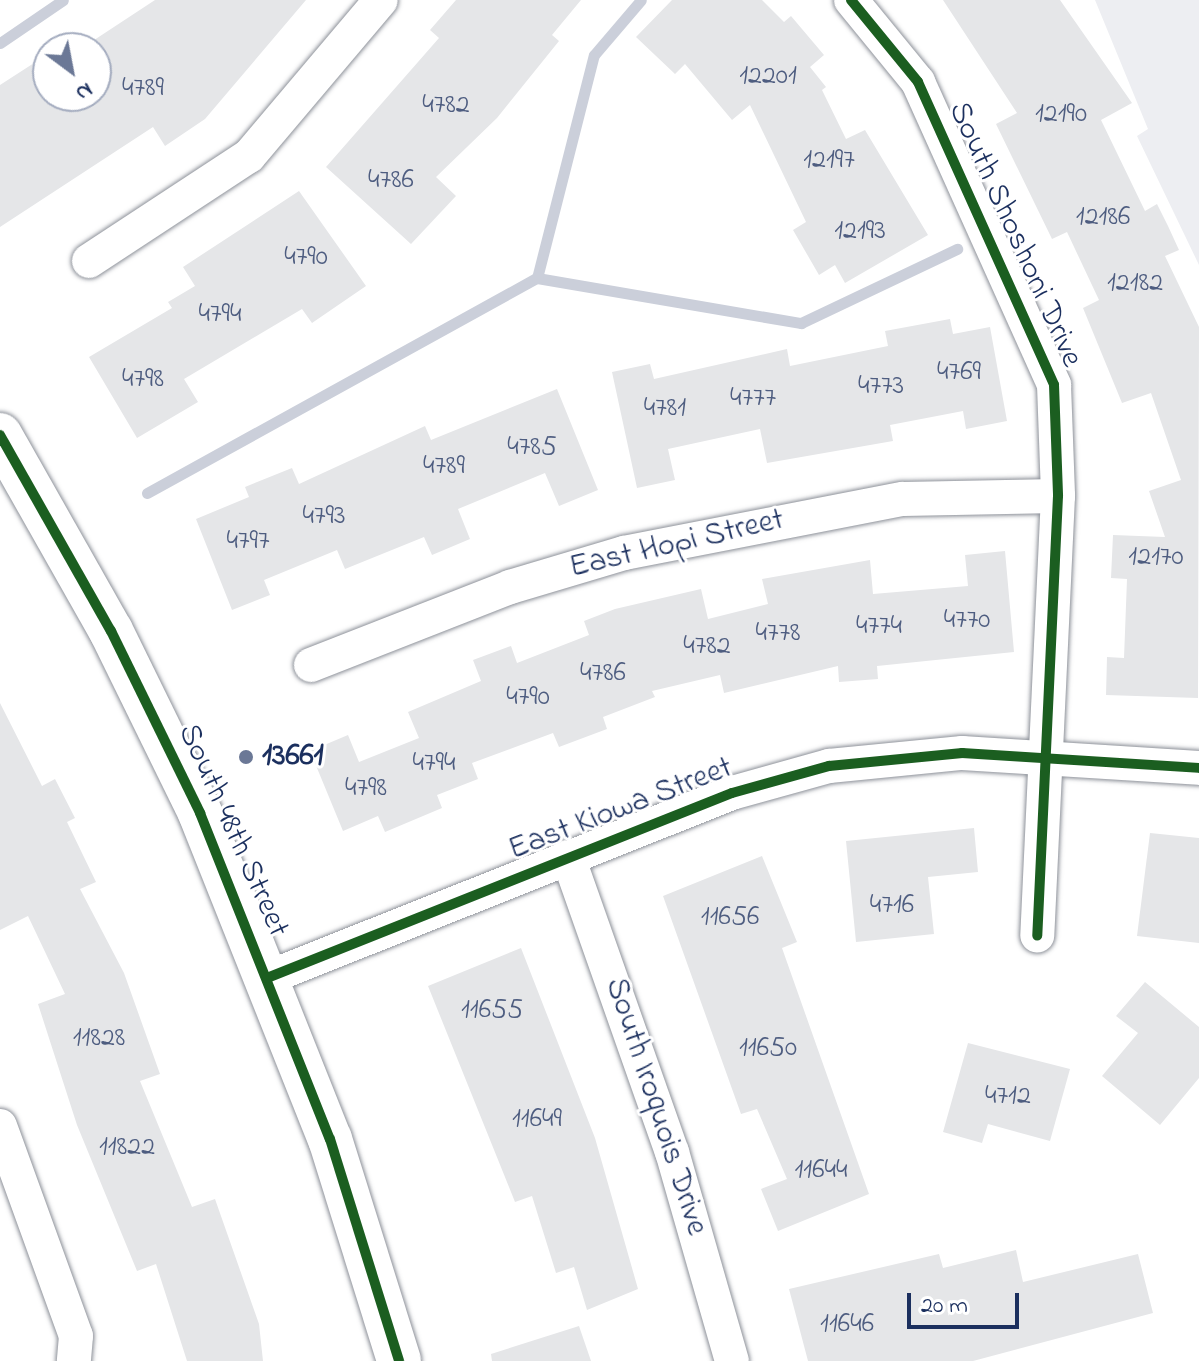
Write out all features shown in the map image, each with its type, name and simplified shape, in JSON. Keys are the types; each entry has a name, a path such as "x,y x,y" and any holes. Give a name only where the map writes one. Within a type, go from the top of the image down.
{"main road":[{"name":"South 48th Street","path":"0,435 111,631 200,813 330,1139 399,1361"}],"street":[{"path":"89,261 249,156 381,0"},
{"name":"South Shoshoni Drive","path":"851,0 918,82 1054,385 1058,496 1041,755 1037,935"},
{"name":"East Hopi Street","path":"311,665 510,587 624,553 903,499 1058,496"},
{"name":"East Kiowa Street","path":"267,978 732,793 829,766 962,753 1041,755 1199,768"},
{"name":"South Iroquois Drive","path":"568,857 672,1152 732,1361"},
{"path":"0,1126 76,1336 74,1361"}],"shaded area":[{"path":"1095,0 1199,0 1199,265 1137,136 1148,129"}],"building":[{"path":"155,0 306,0 205,119 165,146 153,127 0,227 0,85 32,64 32,112 112,112 112,32 106,32"},
{"path":"456,0 581,0 552,35 559,41 497,118 436,177 456,196 411,244 326,167 439,38 430,30"},
{"path":"672,0 762,0 784,22 791,16 824,55 810,67 826,87 822,90 846,139 865,130 928,235 845,283 835,265 819,275 793,230 806,222 750,105 732,120 685,64 675,74 636,37"},
{"path":"943,0 1060,0 1132,103 1101,120 1145,211 1157,204 1168,226 1179,250 1165,256 1199,327 1198,698 1106,695 1107,657 1124,658 1127,579 1111,578 1113,535 1165,537 1149,491 1181,480 1151,393 1122,403 1083,308 1099,300 1067,232 1052,239 996,124 1017,113"},
{"path":"299,191 366,286 312,323 302,309 184,379 198,402 137,438 89,357 172,308 168,302 195,286 183,267"},
{"path":"950,319 953,334 990,327 1007,421 966,429 963,411 890,425 893,441 767,463 760,429 668,449 675,480 637,488 612,372 650,364 654,379 787,349 790,366 888,346 885,331"},
{"path":"557,389 598,490 559,506 545,473 458,509 470,539 432,555 424,537 345,569 337,550 264,580 270,595 232,610 196,519 249,497 245,487 292,468 299,484 425,426 431,440"},
{"path":"1005,551 1014,652 877,666 878,679 839,682 838,666 724,693 720,675 652,691 655,697 603,717 607,729 559,747 553,733 472,763 478,779 437,795 442,808 385,832 378,816 343,831 310,751 348,735 359,762 419,738 408,712 481,681 473,660 511,646 517,663 589,635 584,621 615,609 701,589 708,619 768,604 762,579 870,560 873,594 968,586 965,555"},
{"path":"0,703 42,786 55,779 75,818 67,822 96,882 80,889 124,973 160,1074 140,1081 192,1207 215,1199 259,1324 263,1361 187,1361 156,1264 137,1271 77,1125 38,1004 65,994 28,916 0,930"},
{"path":"974,828 978,872 928,877 934,934 856,942 846,841"},
{"path":"1150,833 1199,838 1199,943 1137,936"},
{"path":"762,856 797,942 782,948 869,1194 778,1231 761,1189 787,1179 757,1109 741,1114 663,896"},
{"path":"521,948 595,1138 638,1289 587,1310 574,1267 556,1273 532,1196 515,1202 428,986"},
{"path":"1145,982 1199,1027 1199,1078 1160,1125 1102,1076 1138,1033 1116,1016"},
{"path":"968,1043 1070,1069 1050,1141 988,1124 982,1143 943,1132"},
{"path":"1016,1250 1023,1282 1138,1254 1153,1313 973,1361 808,1361 789,1289 939,1254 943,1268"},
{"path":"579,1326 591,1361 492,1361 491,1354"}],"waterway":[{"path":"0,43 63,0"},
{"path":"147,493 537,278 594,55 641,0"},
{"path":"537,278 801,323 957,249"}],"cycle path":[{"path":"851,0 918,82 1054,385 1058,496 1037,935"},
{"path":"0,435 111,631 200,813 330,1139 399,1361"},
{"path":"267,978 732,793 829,766 962,753 1199,768"}],"place":[{"name":"13661","path":"246,757"}]}
